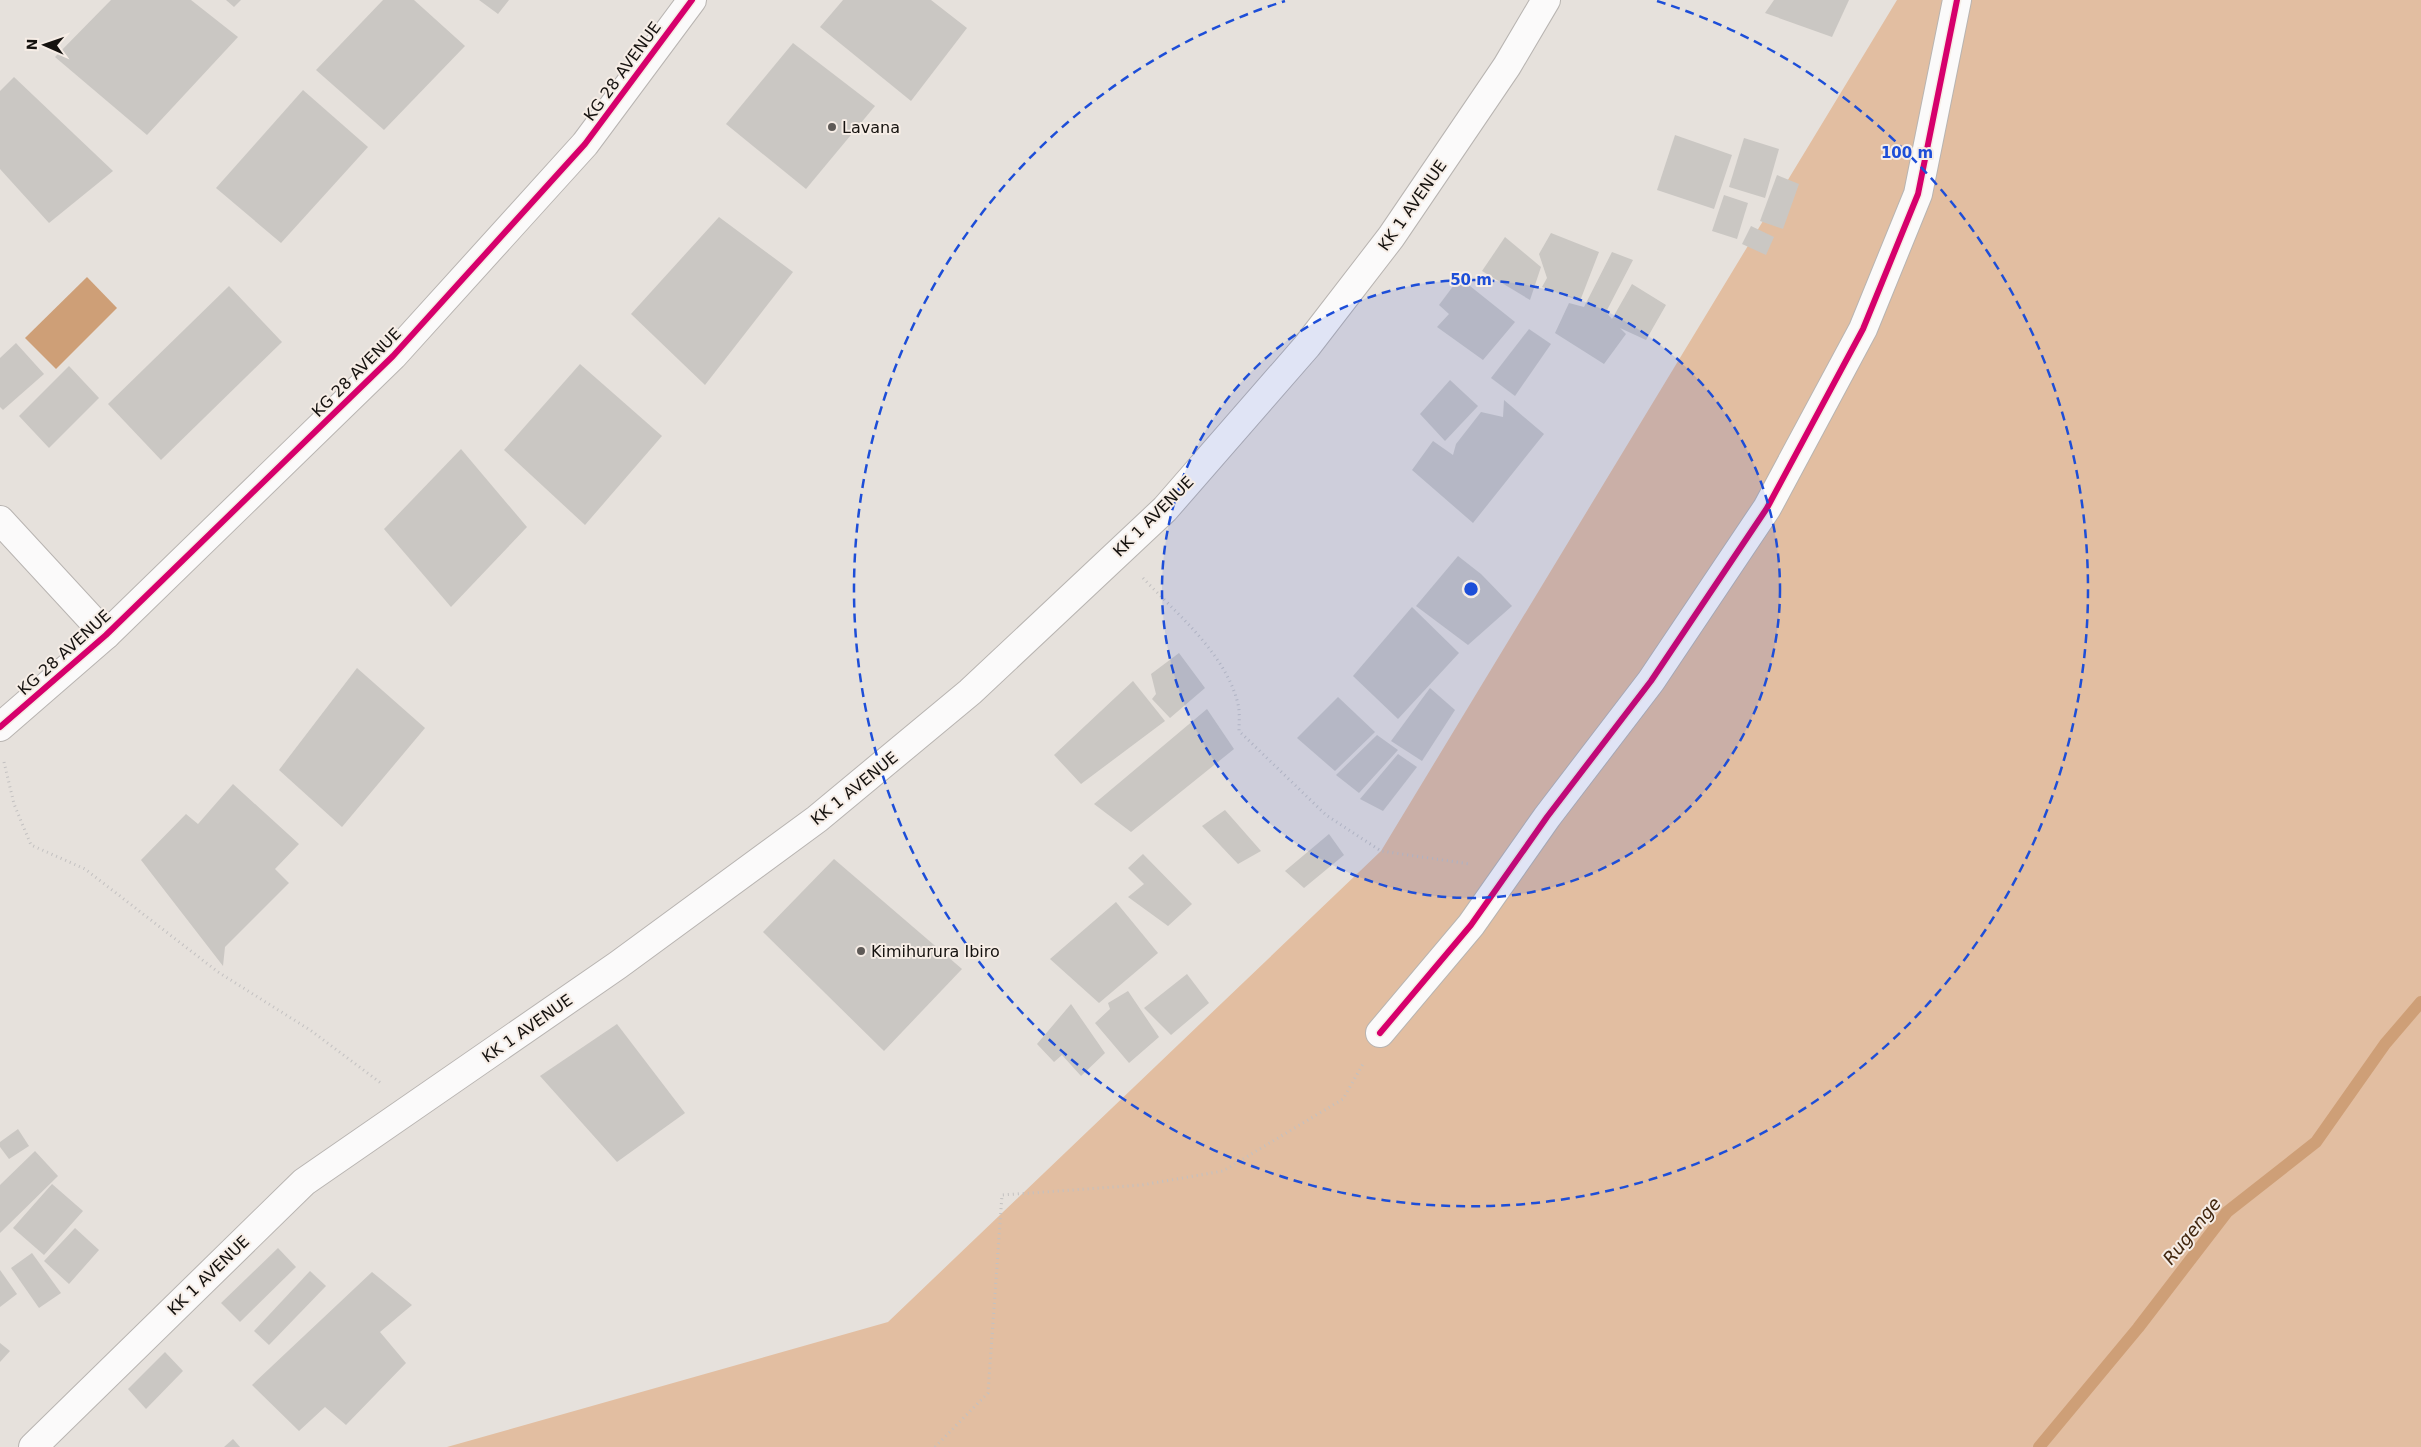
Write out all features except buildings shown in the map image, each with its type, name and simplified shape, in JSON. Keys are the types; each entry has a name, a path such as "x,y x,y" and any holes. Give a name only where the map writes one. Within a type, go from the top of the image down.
{"street":[{"name":"KG 28 AVENUE","path":"0,727 106,635 394,356 585,144 692,0"},
{"name":"KK 1 AVENUE","path":"33,1447 304,1182 618,965 817,819 970,692 1164,509 1308,346 1397,229 1507,66 1546,0"},
{"path":"1380,1033 1471,925 1547,817 1651,681 1767,508 1862,329 1918,194 1957,0"},
{"path":"0,520 106,635"}],"path":[{"path":"1120,551 1192,628 1228,676 1238,705 1239,731 1326,815 1381,851 1510,870"},
{"path":"2,757 14,804 31,845 85,869 218,972 310,1030 412,1107"},
{"path":"935,1447 988,1393 1002,1195 1142,1185 1223,1171 1343,1099 1380,1033"}],"shaded area":[{"path":"1897,0 2421,0 2421,1447 447,1447 888,1322 1381,851"},
{"path":"87,277 117,308 56,369 25,338"}],"waterway":[{"name":"Rugenge","path":"2039,1447 2138,1328 2227,1212 2316,1142 2385,1044 2421,1002"}],"cycle path":[{"path":"0,727 106,635 393,356 585,144 692,0"},
{"path":"1380,1033 1471,925 1547,817 1651,681 1767,508 1863,329 1918,194 1957,0"}],"place":[{"name":"Lavana","path":"832,127"},
{"name":"Kimihurura Ibiro","path":"861,951"}]}
